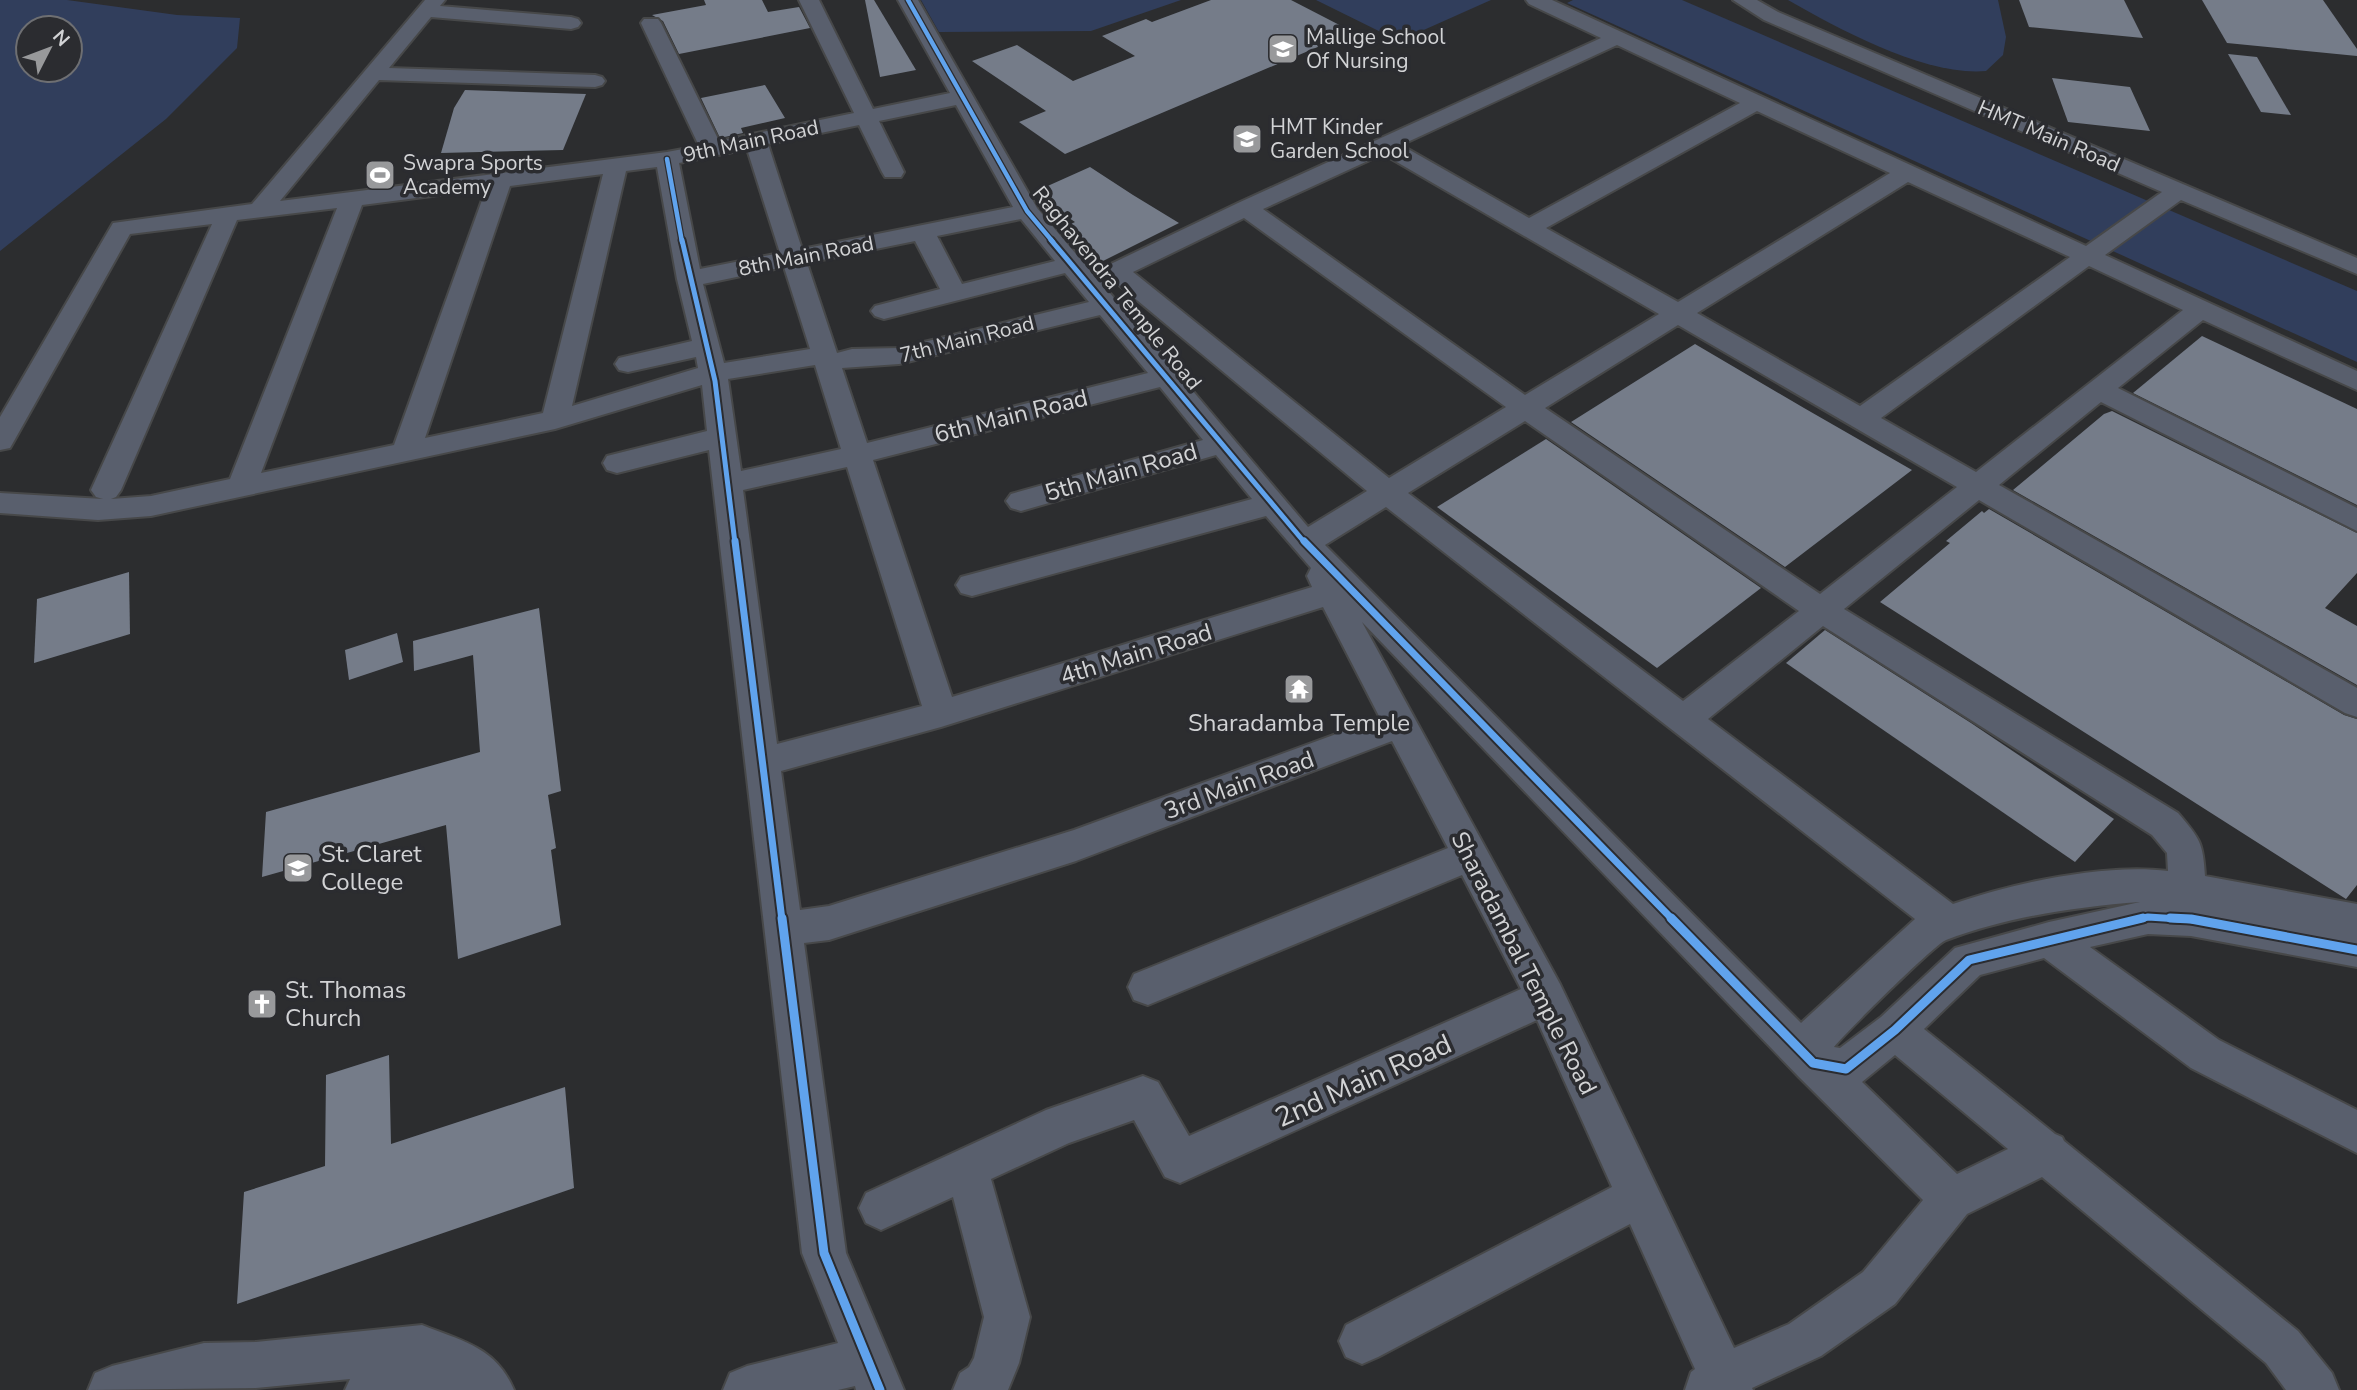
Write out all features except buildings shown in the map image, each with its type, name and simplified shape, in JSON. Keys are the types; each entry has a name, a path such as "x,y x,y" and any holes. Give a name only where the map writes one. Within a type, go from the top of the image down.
{"street":[{"path":"809,0 893,172"},
{"name":"Raghavendra Temple Road","path":"908,0 1027,211 1305,543"},
{"path":"1536,0 2357,381"},
{"name":"HMT Main Road","path":"1743,0 1771,16 2357,267"},
{"path":"259,211 431,6 570,23"},
{"path":"650,23 712,149"},
{"path":"1088,284 1246,208 1617,38"},
{"path":"373,74 595,81"},
{"name":"9th Main Road","path":"13,395 121,228 667,159 962,97"},
{"path":"1528,228 1757,102"},
{"path":"755,140 941,714"},
{"path":"1384,145 2357,704"},
{"path":"667,159 689,279 709,360 722,438 824,1253 874,1375 747,1390"},
{"path":"555,420 616,166"},
{"path":"1908,173 1305,543 1813,1063 1952,1199"},
{"path":"404,454 500,182"},
{"path":"1861,419 2178,191"},
{"path":"241,488 352,199"},
{"path":"1246,208 1524,407 1821,610 2165,824 2185,848 2188,891"},
{"name":"8th Main Road","path":"689,279 1027,211"},
{"path":"106,490 228,215"},
{"path":"923,233 954,293"},
{"path":"884,311 1072,264"},
{"path":"1116,271 1387,492 1949,923"},
{"name":"7th Main Road","path":"709,360 899,356 1104,306"},
{"path":"1684,719 2201,309"},
{"path":"0,503 98,510 151,506 241,488 555,420 709,360"},
{"path":"628,364 709,360"},
{"name":"6th Main Road","path":"728,484 856,455 1165,377"},
{"path":"2100,390 2357,521"},
{"path":"0,441 13,395"},
{"path":"617,463 722,438"},
{"name":"5th Main Road","path":"1021,501 1221,443"},
{"path":"972,585 1272,504"},
{"name":"Sharadambal Temple Road","path":"1305,543 1546,998 1639,1196 1720,1386"},
{"name":"4th Main Road","path":"762,762 941,714 1331,593"},
{"name":"3rd Main Road","path":"783,929 829,923 1076,845 1401,724"},
{"path":"1148,987 1471,855"},
{"path":"1813,1063 1814,1038 1930,929 1995,906 2095,889 2149,885 2244,898 2357,921"},
{"path":"1813,1063 1846,1069 1895,1030 1969,960 2148,917 2191,919 2357,950"},
{"path":"2049,939 2205,1054 2357,1132"},
{"name":"2nd Main Road","path":"967,1168 1061,1125 1143,1096 1180,1162 1546,998"},
{"path":"1895,1030 2282,1347 2315,1390"},
{"path":"1720,1386 1805,1340 1879,1288 1952,1199 2047,1152"},
{"path":"881,1208 967,1168 1007,1317 996,1363 986,1384 977,1390"},
{"path":"1362,1341 1639,1196"},
{"path":"112,1390 204,1366 257,1365 422,1349 468,1367 490,1390"},
{"path":"369,1390 420,1379 444,1386 447,1390"}],"shaded area":[{"path":"0,0 67,0 177,15 240,18 237,48 166,119 0,251"},
{"path":"921,0 1181,0 1091,31 939,32"},
{"path":"1316,0 1491,0 1399,41"},
{"path":"1573,0 1682,0 2357,291 2357,362 1567,3"},
{"path":"1788,0 1998,0 2006,37 2003,55 1986,71 1962,71 1936,66 1884,49"}],"cycle path":[{"path":"908,0 1027,211 1305,543 1813,1063 1846,1069 1895,1030 1969,960 2148,917 2191,919 2357,950"},
{"path":"667,159 689,279 715,381 824,1253 880,1390"}],"place":[{"name":"Mallige School Of Nursing","path":"1283,49"},
{"name":"HMT Kinder Garden School","path":"1247,139"},
{"name":"Swapra Sports Academy","path":"380,175"},
{"name":"Sharadamba Temple","path":"1299,689"},
{"name":"St. Claret College","path":"298,868"},
{"name":"St. Thomas Church","path":"262,1004"}]}
